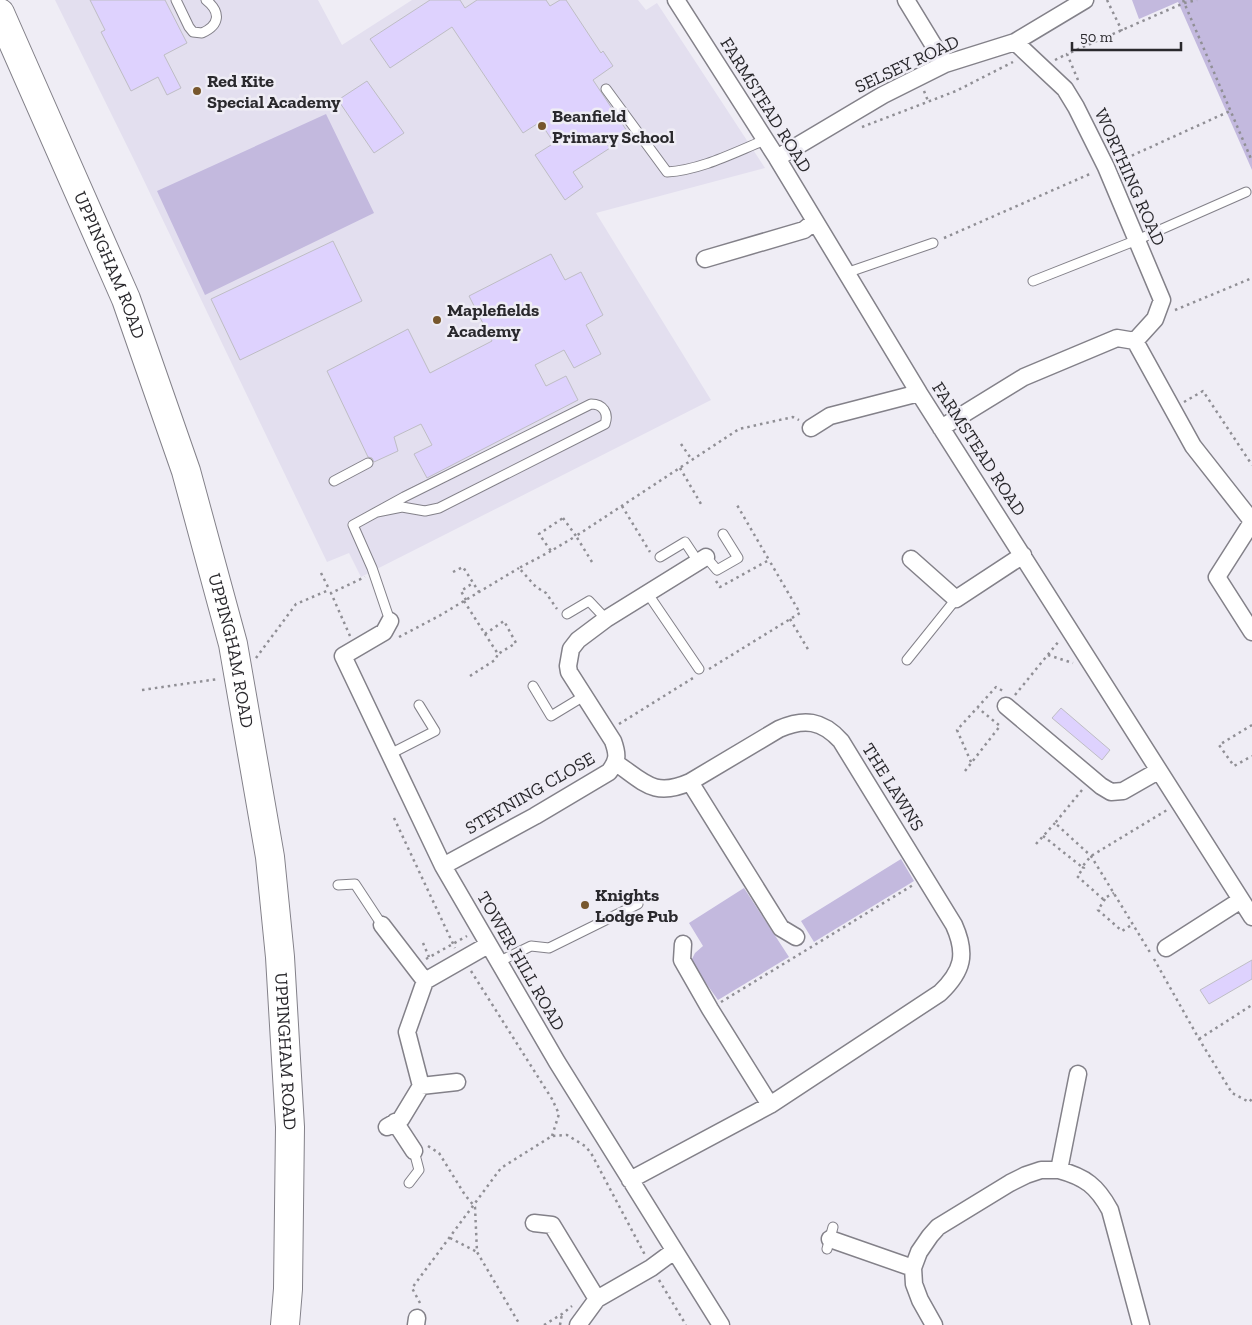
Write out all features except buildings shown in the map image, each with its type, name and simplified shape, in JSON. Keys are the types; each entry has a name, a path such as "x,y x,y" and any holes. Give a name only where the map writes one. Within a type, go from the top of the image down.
{"highway":[{"name":"UPPINGHAM ROAD","path":"0,13 126,299 186,471 233,644 270,857 280,957 290,1127 288,1289 285,1325"}],"street":[{"name":"FARMSTEAD ROAD","path":"676,0 777,158 919,393 1252,917"},
{"path":"906,0 945,64"},
{"name":"SELSEY ROAD","path":"777,158 859,108 945,64 1021,47 1085,0"},
{"name":"WORTHING ROAD","path":"1021,47 1064,89 1076,107 1106,167 1162,300 1155,319 1135,341"},
{"path":"705,259 804,230 814,222"},
{"path":"941,428 1024,377 1117,338 1135,341 1193,446 1252,522 1217,577 1252,632"},
{"path":"811,428 830,416 919,393"},
{"path":"910,559 956,599 1023,555"},
{"name":"STEYNING CLOSE","path":"443,866 535,816 609,772 616,763 617,752 607,732 569,672 568,666 572,649 578,640 606,619 703,560"},
{"name":"TOWER HILL ROAD","path":"390,621 384,632 342,656 443,866 557,1062 721,1325"},
{"path":"1009,701 1091,778 1111,792 1123,791 1158,771"},
{"name":"THE LAWNS","path":"616,763 648,785 662,790 677,788 779,729 793,723 817,724 829,730 841,741 954,924 960,938 962,950 959,968 952,982 940,993 770,1105 630,1180"},
{"path":"690,782 780,928 796,937"},
{"path":"1159,952 1241,900"},
{"path":"382,925 426,981"},
{"path":"683,944 682,960 770,1105"},
{"path":"414,1151 391,1125 401,1118 421,1086 407,1032 426,981 488,945"},
{"path":"1059,1170 1078,1074"},
{"path":"421,1086 457,1082"},
{"path":"934,1325 920,1300 914,1284 913,1268 919,1252 938,1227 1026,1175 1041,1170 1059,1170 1087,1181 1104,1200 1110,1210 1141,1325"},
{"path":"534,1223 555,1219 594,1294"},
{"path":"830,1239 913,1268"},
{"path":"578,1325 594,1294 651,1268 674,1251"}],"lane":[{"path":"176,0 189,27 193,32 202,33 214,24 216,19 216,12 212,1"},
{"path":"606,89 667,172 686,171 765,140"},
{"path":"1033,281 1137,240 1246,192"},
{"path":"846,273 933,243"},
{"path":"377,512 402,507 425,511 439,508 605,424 607,418 605,409 597,404 591,404 404,497 353,525 372,568 390,621"},
{"path":"334,481 368,463"},
{"path":"660,557 685,542 703,560 717,570 738,558 723,534"},
{"path":"648,594 698,669"},
{"path":"907,660 956,599"},
{"path":"568,614 589,601 606,619"},
{"path":"533,686 551,716 584,696"},
{"path":"390,754 435,731 420,704"},
{"path":"338,885 355,884 382,925"},
{"path":"498,962 531,946 549,948 638,904"},
{"path":"410,1183 419,1170 414,1151"}],"path":[{"path":"1107,0 1122,31"},
{"path":"1081,88 1067,54 1122,31 1183,2 1197,0"},
{"path":"1183,2 1252,161"},
{"path":"856,129 956,91 1011,63 1021,47"},
{"path":"933,243 1230,111"},
{"path":"1155,319 1252,278"},
{"path":"1172,409 1203,391 1252,466"},
{"path":"375,637 382,645 439,616 576,536 739,430 794,417 811,428"},
{"path":"681,444 692,460"},
{"path":"680,468 701,504"},
{"path":"622,506 651,552"},
{"path":"551,551 538,534 563,518 592,562"},
{"path":"709,668 800,613 770,560"},
{"path":"453,572 463,566 479,592"},
{"path":"142,690 239,674 246,670 296,604 366,577 372,568"},
{"path":"519,568 536,587 546,592 556,609"},
{"path":"322,573 356,649"},
{"path":"473,583 461,591 498,654"},
{"path":"790,619 809,651"},
{"path":"470,676 495,660 498,654 516,643 504,621 485,634"},
{"path":"971,762 957,730 996,687 1009,701 1060,639 1072,632"},
{"path":"1048,655 1075,664 1088,658"},
{"path":"607,732 693,678"},
{"path":"965,772 1000,726 978,707"},
{"path":"1252,725 1219,745 1234,766 1252,756"},
{"path":"1036,844 1091,778"},
{"path":"1106,898 1103,899 1077,876 1084,868 1082,867 1091,856 1179,803"},
{"path":"394,818 453,944 552,1099 559,1114 552,1136"},
{"path":"1055,823 1091,856 1133,924 1159,952 1198,1039 1232,1093 1249,1102 1252,1099"},
{"path":"1043,836 1082,867"},
{"path":"710,1009 925,878"},
{"path":"1114,893 1106,898 1098,910 1122,931 1133,924"},
{"path":"414,966 479,928"},
{"path":"423,943 429,957"},
{"path":"1198,1039 1252,1006"},
{"path":"416,1321 421,1307 412,1288 501,1168 552,1136 567,1135 585,1146 590,1153 651,1268 686,1325"},
{"path":"414,1151 427,1146 439,1153 465,1196 475,1207 477,1252 520,1325"},
{"path":"449,1238 477,1252"},
{"path":"544,1325 594,1294"},
{"path":"560,1325 562,1314"}],"shaded area":[{"path":"55,0 318,0 342,45 412,0 638,0 646,10 657,3 765,168 596,213 711,400 361,577 349,553 327,562"},
{"path":"1132,0 1252,0 1252,170 1178,2 1139,19"},
{"path":"326,114 374,213 205,295 157,191"},
{"path":"901,859 914,881 814,942 801,921"},
{"path":"744,888 789,957 718,1000 693,965 692,959 695,953 703,946 689,923"}],"place":[{"name":"Red Kite Special Academy","path":"197,91"},
{"name":"Beanfield Primary School","path":"542,126"},
{"name":"Maplefields Academy","path":"437,320"},
{"name":"Knights Lodge Pub","path":"585,905"}]}
